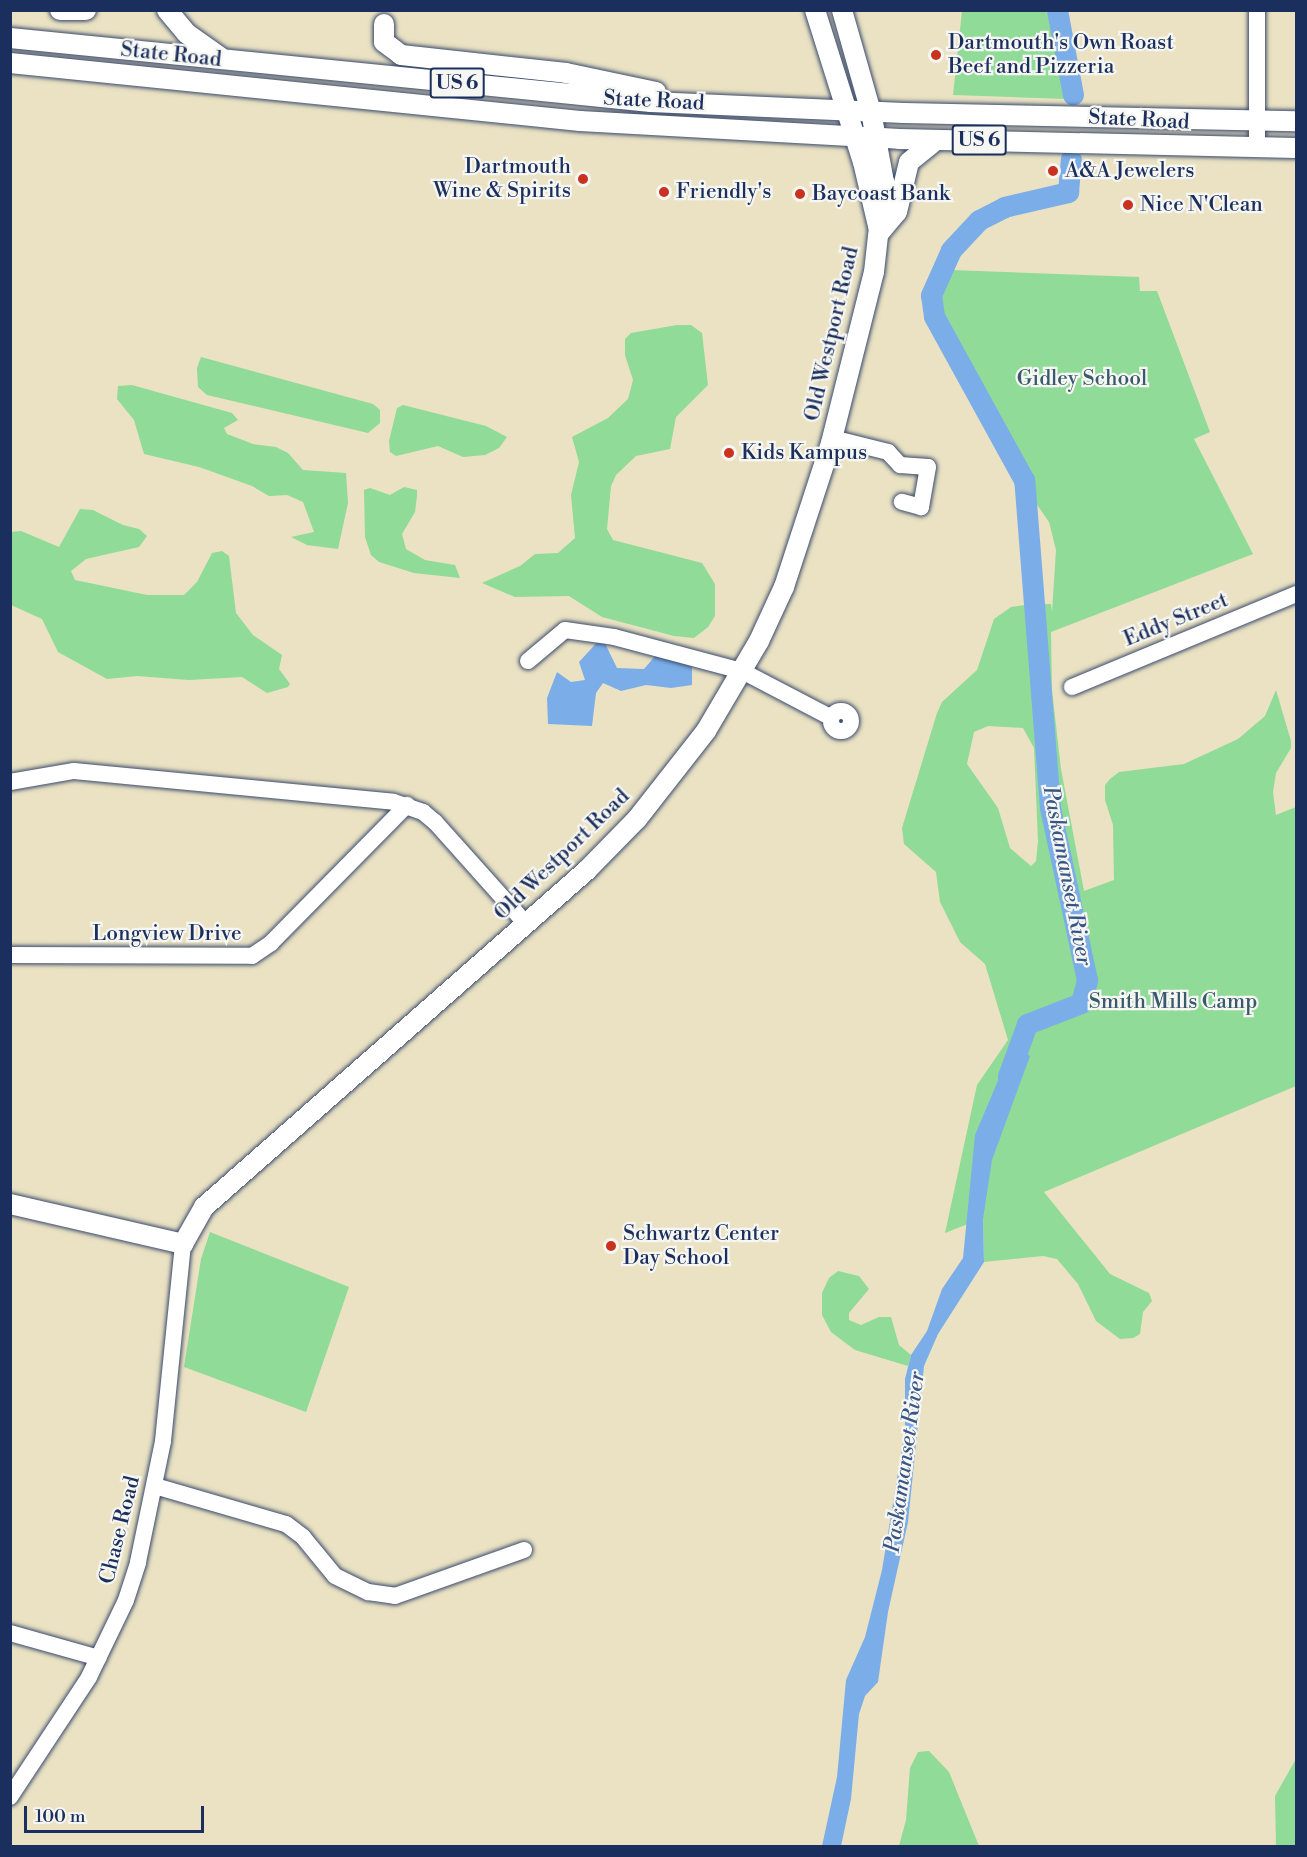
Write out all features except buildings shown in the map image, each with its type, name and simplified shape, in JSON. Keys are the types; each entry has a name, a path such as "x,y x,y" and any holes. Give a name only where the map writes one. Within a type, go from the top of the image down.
{"main road":[{"path":"60,10 86,10"},
{"path":"167,10 186,33 222,59"},
{"name":"Old Westport Road","path":"815,10 855,137 880,232"},
{"name":"Old Westport Road","path":"183,1244 204,1207 527,925 637,819 706,731 742,670 784,587 832,438 867,303 880,232 885,198 877,138 842,10"},
{"path":"384,24 384,42 401,55 578,74 693,102"},
{"path":"10,28 53,42"},
{"name":"State Road","path":"10,38 573,95 871,112 1296,121"},
{"name":"State Road","path":"10,63 580,121 877,138 1102,141 1296,148"},
{"path":"880,232 897,212 909,162 936,140"},
{"path":"10,1204 183,1244"}],"street":[{"path":"1257,10 1257,148"},
{"path":"832,438 888,452 900,465 928,467 921,507 902,502"},
{"name":"Eddy Street","path":"1071,687 1296,594"},
{"path":"528,661 565,630 614,637 742,670 830,717"},
{"path":"10,782 74,771 366,798 406,805 435,822 527,925"},
{"name":"Longview Drive","path":"10,954 252,956 272,943 406,805"},
{"name":"Chase Road","path":"10,1797 99,1658 128,1594 154,1486 172,1367 183,1244"},
{"path":"154,1486 286,1524 303,1537 335,1576 368,1592 395,1596 524,1550"},
{"path":"10,1633 99,1658"}],"green space":[{"path":"1036,10 1058,15 1054,23 1067,99 953,95 962,11"},
{"path":"951,270 1139,277 1140,291 1157,291 1210,432 1194,439 1253,554 1051,632 1052,690 1061,769 1084,891 1114,880 1113,825 1105,800 1105,785 1119,772 1184,764 1238,739 1265,716 1276,690 1291,741 1291,748 1276,773 1273,792 1276,815 1296,807 1296,1086 1044,1192 1110,1274 1149,1293 1152,1301 1143,1312 1140,1334 1133,1338 1120,1339 1096,1321 1078,1284 1057,1259 1043,1256 984,1262 983,1218 945,1233 977,1085 1008,1040 985,964 960,942 940,902 936,872 904,844 902,828 937,713 942,702 977,670 994,619 1011,607 1033,604 1051,604 1052,612 1056,550 1049,522 1020,480 938,307 938,295","holes":["988,726 1023,728 1034,748 1038,841 1036,861 1031,866 1010,848 998,808 967,764 974,732"]},
{"path":"677,325 691,325 702,333 708,385 676,417 670,449 636,456 616,475 611,486 607,529 613,540 702,563 715,584 715,616 708,627 694,638 674,636 602,617 569,596 515,597 482,583 520,566 535,554 558,553 575,538 571,495 579,462 572,437 608,418 628,399 633,380 625,355 625,339 631,333"},
{"path":"201,357 373,404 380,410 380,423 368,433 207,395 198,387 197,368"},
{"path":"132,385 232,413 238,420 224,428 227,434 253,444 276,447 288,453 303,470 346,473 348,503 338,549 307,545 291,537 314,532 303,502 287,495 269,496 252,486 199,467 144,454 134,420 117,399 118,386"},
{"path":"403,405 486,426 507,437 499,448 485,455 463,457 438,446 396,456 390,452 389,441 397,408"},
{"path":"404,487 417,490 415,512 402,534 406,549 425,560 455,565 460,578 414,573 379,562 371,555 365,537 364,490 370,488 390,495"},
{"path":"80,509 93,510 123,525 139,529 147,536 139,547 86,559 71,571 75,580 147,595 184,595 197,582 212,553 222,551 229,556 236,613 253,635 282,655 279,669 290,684 288,687 267,693 242,677 189,680 137,676 107,679 58,652 42,619 11,605 11,532 21,531 59,547"},
{"path":"210,1232 349,1287 306,1412 184,1367 201,1259"},
{"path":"838,1271 859,1276 869,1289 849,1313 849,1320 861,1325 879,1317 891,1317 899,1345 911,1355 908,1366 855,1350 831,1332 822,1315 822,1293 829,1278"},
{"path":"929,1751 949,1772 979,1846 899,1846 906,1820 910,1768 918,1752"},
{"path":"1296,1759 1296,1846 1276,1846 1275,1796"}],"water":[{"path":"602,637 617,668 644,669 656,655 692,665 692,685 671,688 646,685 621,691 603,683 596,693 592,726 548,724 547,698 557,672 571,682 585,680 579,662"},
{"path":"1009,1045 1030,1056 992,1160 983,1219 984,1262 938,1334 924,1366 908,1522 888,1612 878,1682 865,1696 859,1714 851,1799 841,1846 822,1846 837,1777 846,1680 865,1637 882,1570 905,1430 905,1379 911,1355 927,1331 942,1289 963,1258 975,1135 1005,1064"}],"waterway":[{"name":"Paskamanset River","path":"1057,10 1073,95"},
{"name":"Paskamanset River","path":"1008,1076 1027,1024 1081,1003 1087,980 1050,807 1024,480 934,316 931,295 951,250 979,220 1004,207 1068,192 1071,159"}],"place":[{"name":"Dartmouth's Own Roast Beef and Pizzeria","path":"936,55"},
{"name":"A&A Jewelers","path":"1053,171"},
{"name":"Dartmouth Wine & Spirits","path":"583,179"},
{"name":"Friendly's","path":"664,192"},
{"name":"Baycoast Bank","path":"800,194"},
{"name":"Nice N'Clean","path":"1128,205"},
{"name":"Kids Kampus","path":"729,453"},
{"name":"Schwartz Center Day School","path":"611,1246"}],"park label":[{"name":"Gidley School","path":"1082,379"},
{"name":"Smith Mills Camp","path":"1173,1002"}]}
